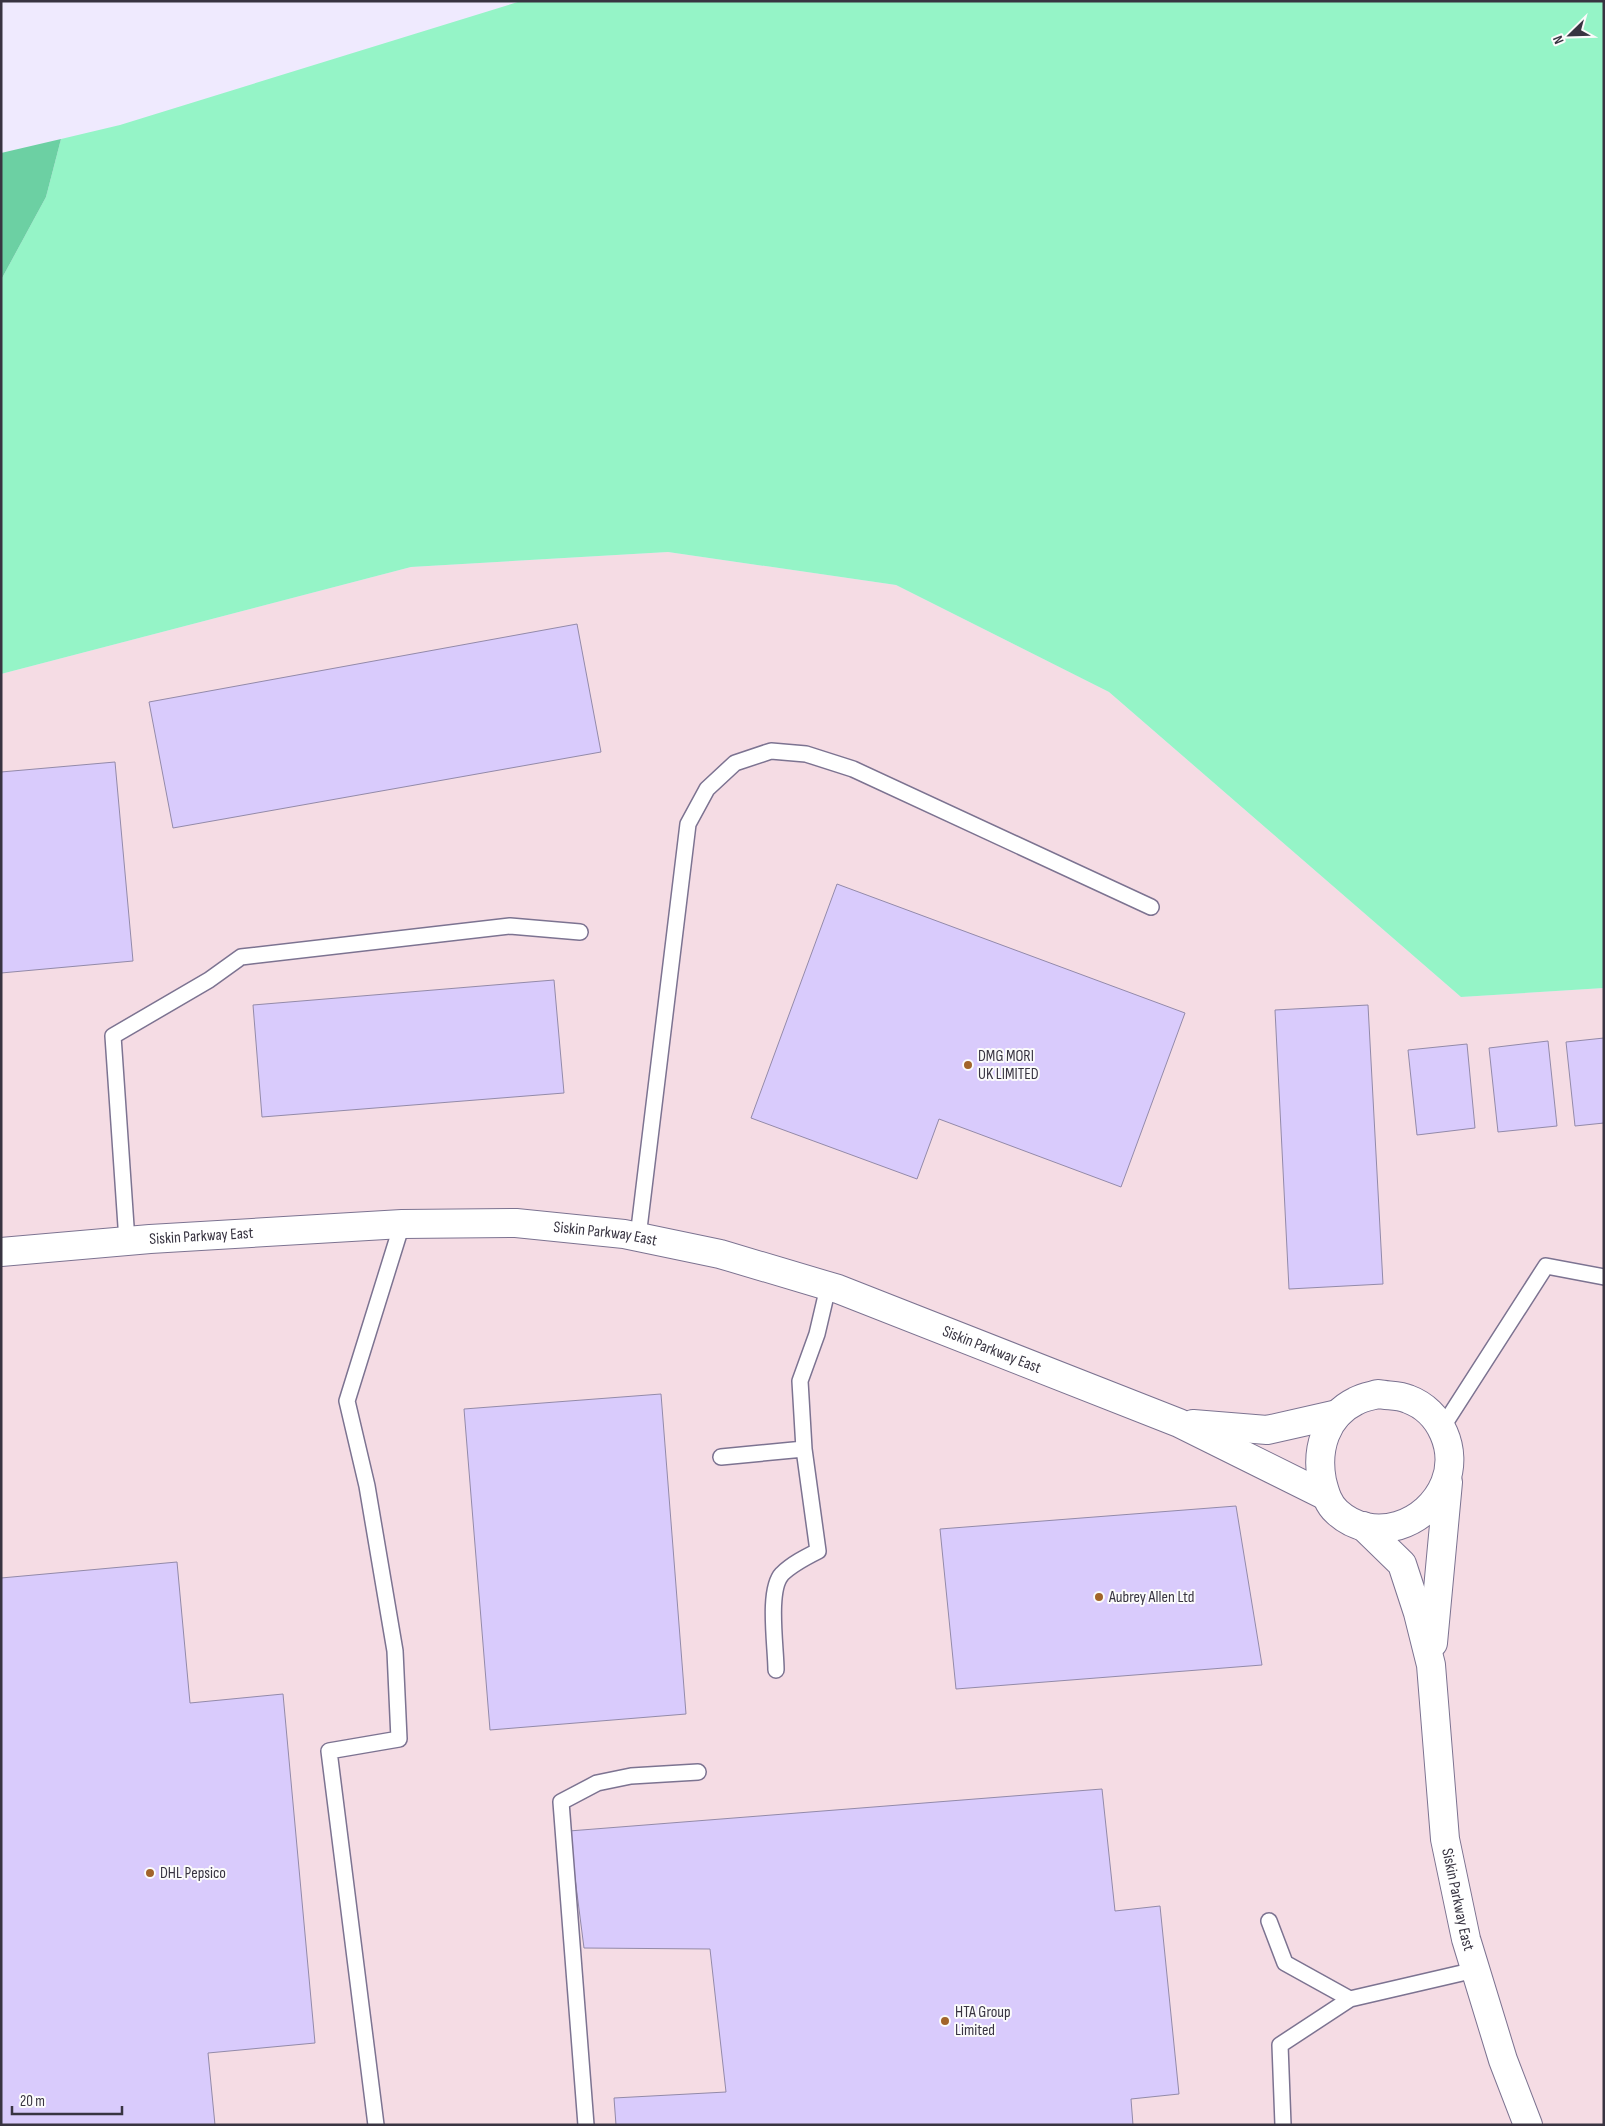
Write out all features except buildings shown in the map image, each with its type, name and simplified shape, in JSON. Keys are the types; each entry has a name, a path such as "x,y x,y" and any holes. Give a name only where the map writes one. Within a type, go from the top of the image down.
{"street":[{"name":"Siskin Parkway East","path":"1,1252 127,1241 402,1224 516,1223 638,1237 720,1254 828,1286 1179,1424 1326,1496"},
{"path":"1378,1394 1408,1398 1428,1410 1442,1428 1450,1450 1449,1473 1440,1496 1424,1512 1406,1524 1383,1530 1363,1526 1336,1511 1326,1496 1320,1472 1320,1449 1325,1433 1338,1414 1356,1401 1378,1394"},
{"name":"Siskin Parkway East","path":"1179,1424 1267,1430 1338,1414"},
{"name":"Siskin Parkway East","path":"1431,1665 1449,1473"},
{"name":"Siskin Parkway East","path":"1363,1526 1402,1564 1418,1614 1431,1665 1445,1839 1466,1939 1503,2060 1528,2125"}],"lane":[{"path":"638,1237 688,824 707,788 735,763 771,751 806,754 853,769 1151,907"},
{"path":"127,1241 113,1036 209,980 241,957 510,926 580,932"},
{"path":"376,2125 330,1751 399,1739 395,1652 367,1486 347,1400 402,1224"},
{"path":"1442,1428 1546,1266 1604,1276"},
{"path":"776,1670 774,1592 781,1575 796,1563 818,1551 804,1449 800,1380 817,1334 828,1286"},
{"path":"721,1457 804,1449"},
{"path":"586,2125 561,1802 597,1783 631,1776 698,1772"},
{"path":"1269,1921 1284,1963 1350,1999"},
{"path":"1283,2125 1280,2045 1350,1999 1475,1970"}],"shaded area":[{"path":"668,552 896,585 1109,692 1461,997 1604,988 1604,2125 1,2125 1,674 411,567"}],"green space":[{"path":"521,1 1604,1 1604,988 1461,997 1109,692 896,585 668,552 411,567 1,674 1,280 46,197 61,139 120,125"},
{"path":"61,139 46,197 1,280 1,153"}],"place":[{"name":"DMG MORI UK LIMITED","path":"968,1065"},
{"name":"Aubrey Allen Ltd","path":"1099,1597"},
{"name":"DHL Pepsico","path":"150,1873"},
{"name":"HTA Group Limited","path":"945,2021"}]}
